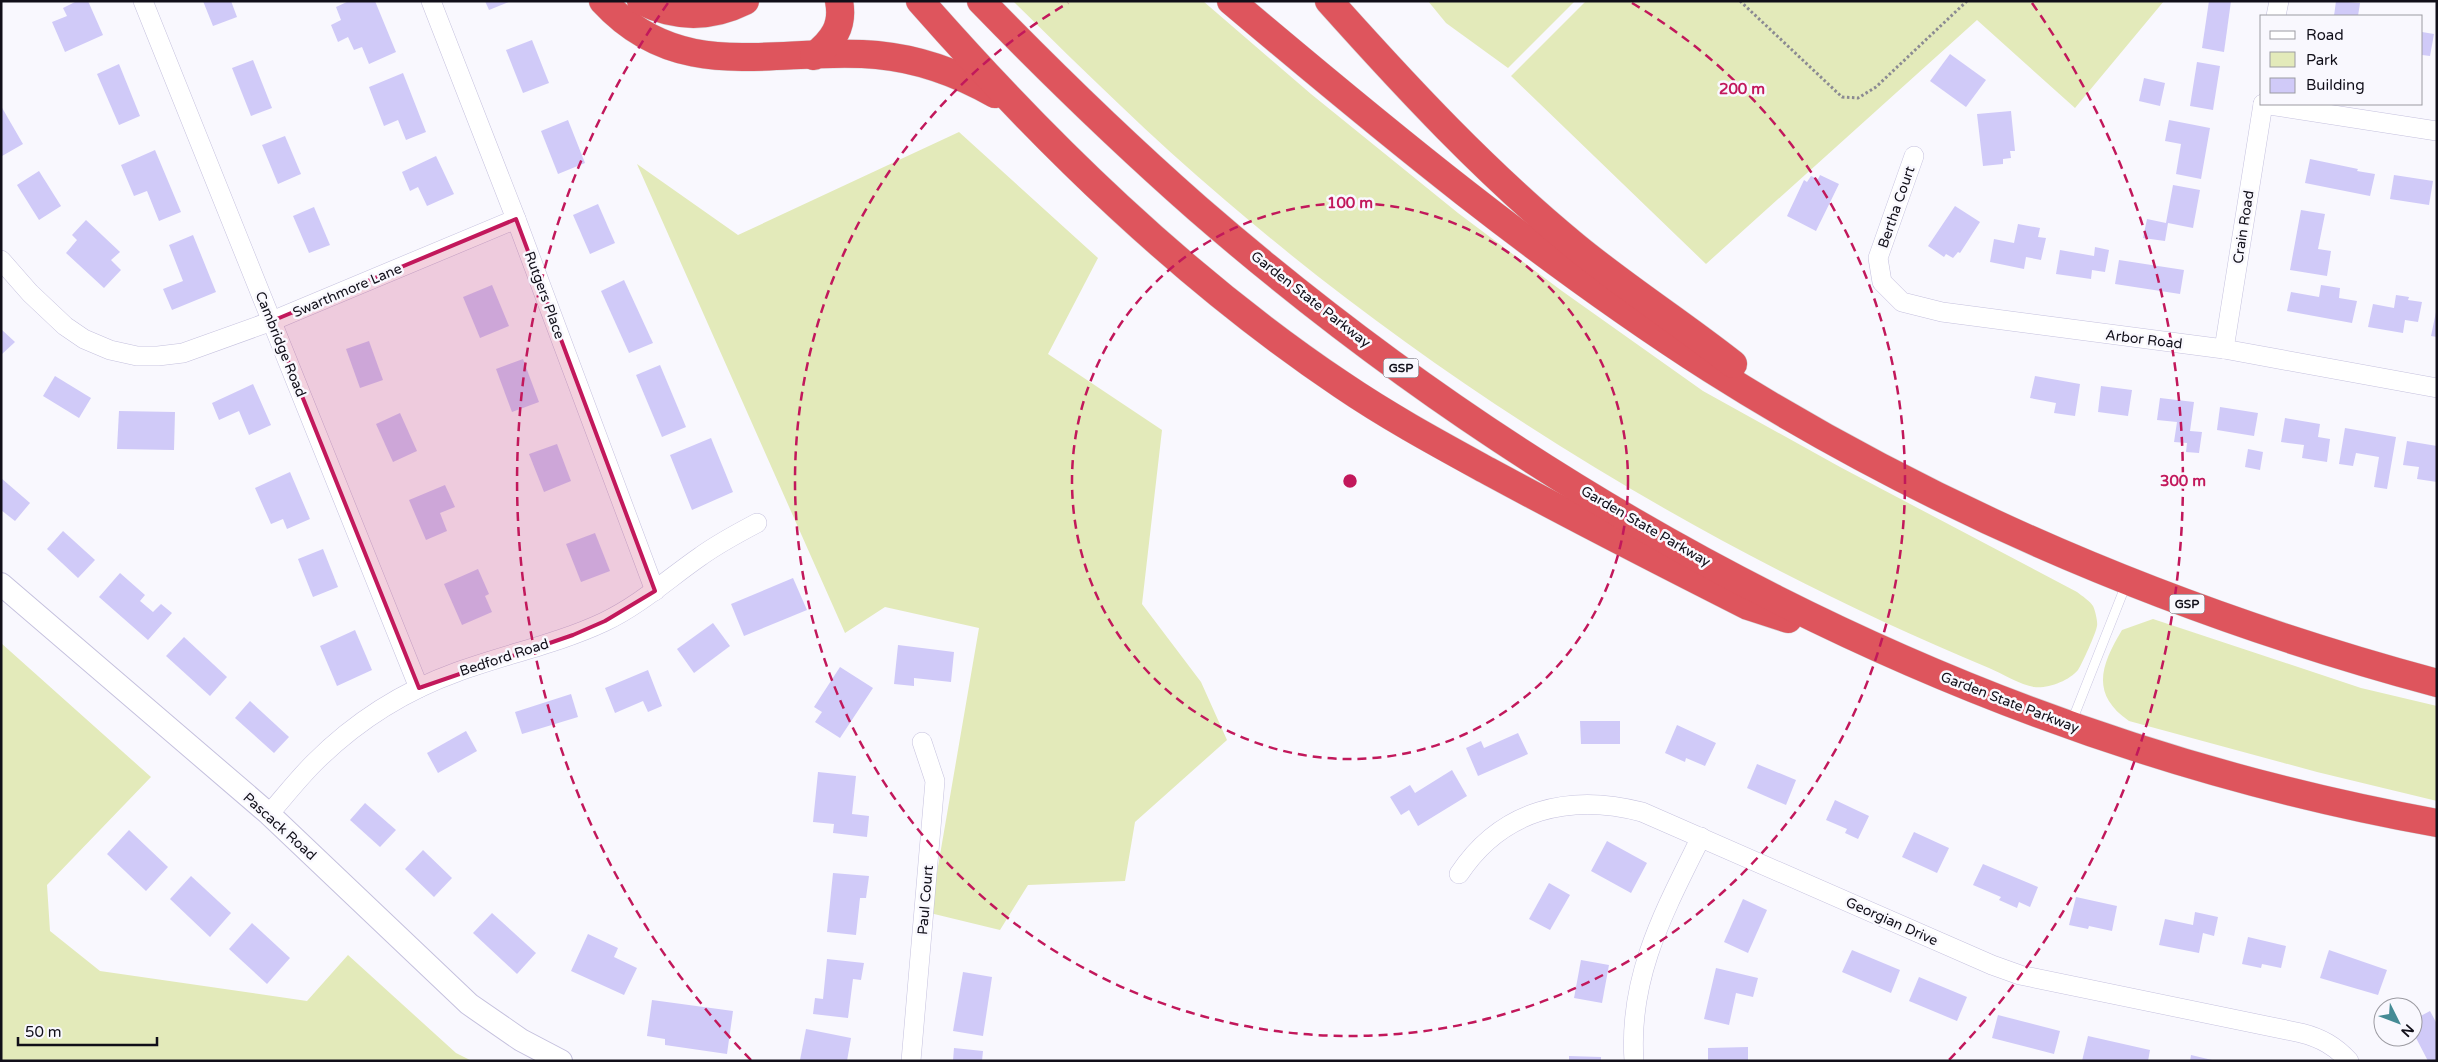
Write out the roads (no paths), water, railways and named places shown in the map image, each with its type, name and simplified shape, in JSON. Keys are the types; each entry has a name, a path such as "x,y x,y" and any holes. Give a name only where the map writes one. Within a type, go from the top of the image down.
{"highway":[{"path":"603,1 633,29 665,46 684,51 721,57 876,55 930,65 977,84 1016,106"},
{"path":"641,1 656,8 686,15 719,12 746,1"},
{"path":"814,56 831,41 837,31 841,21 839,1"},
{"path":"920,1 1016,106 1098,187 1226,299 1302,357 1382,411 1520,488 1748,606 1882,650"},
{"name":"Garden State Parkway","path":"981,1 1099,119 1200,211 1298,290 1415,379 1495,434 1642,526 1821,622 1980,692 2070,726 2200,768 2267,787 2437,823"},
{"name":"GSP","path":"1231,1 1439,172 1546,254 1710,368 1826,438 1946,501 2127,581 2255,629 2437,683"},
{"path":"1329,1 1459,138 1538,214 1611,275 1697,336 1826,438"}],"street":[{"name":"Cambridge Road","path":"143,1 419,688"},
{"name":"Rutgers Place","path":"432,1 655,591"},
{"path":"2276,15 2279,1"},
{"name":"Crain Road","path":"2224,349 2263,105"},
{"path":"2269,105 2437,132"},
{"name":"Bertha Court","path":"1878,258 1914,156"},
{"name":"Swarthmore Lane","path":"1,260 30,293 65,326 84,339 110,350 137,356 158,356 183,353 272,321 516,220"},
{"name":"Arbor Road","path":"1878,258 1882,282 1902,302 1942,312 2224,349 2437,388"},
{"name":"Bedford Road","path":"269,814 314,763 349,732 381,709 419,688 456,672 573,635 605,622 655,591 701,555 757,523"},
{"name":"Pascack Road","path":"1,584 269,814 469,1004 521,1040 561,1061"},
{"name":"Paul Court","path":"911,1061 935,781 922,742"},
{"name":"Georgian Drive","path":"1458,874 1484,844 1505,828 1530,815 1558,806 1586,803 1616,805 1642,812 2020,975 2301,1033 2319,1038 2335,1047 2349,1061"},
{"path":"1634,1061 1636,1005 1644,962 1656,927 1701,837"}],"lane":[{"path":"2070,726 2127,581"}]}
